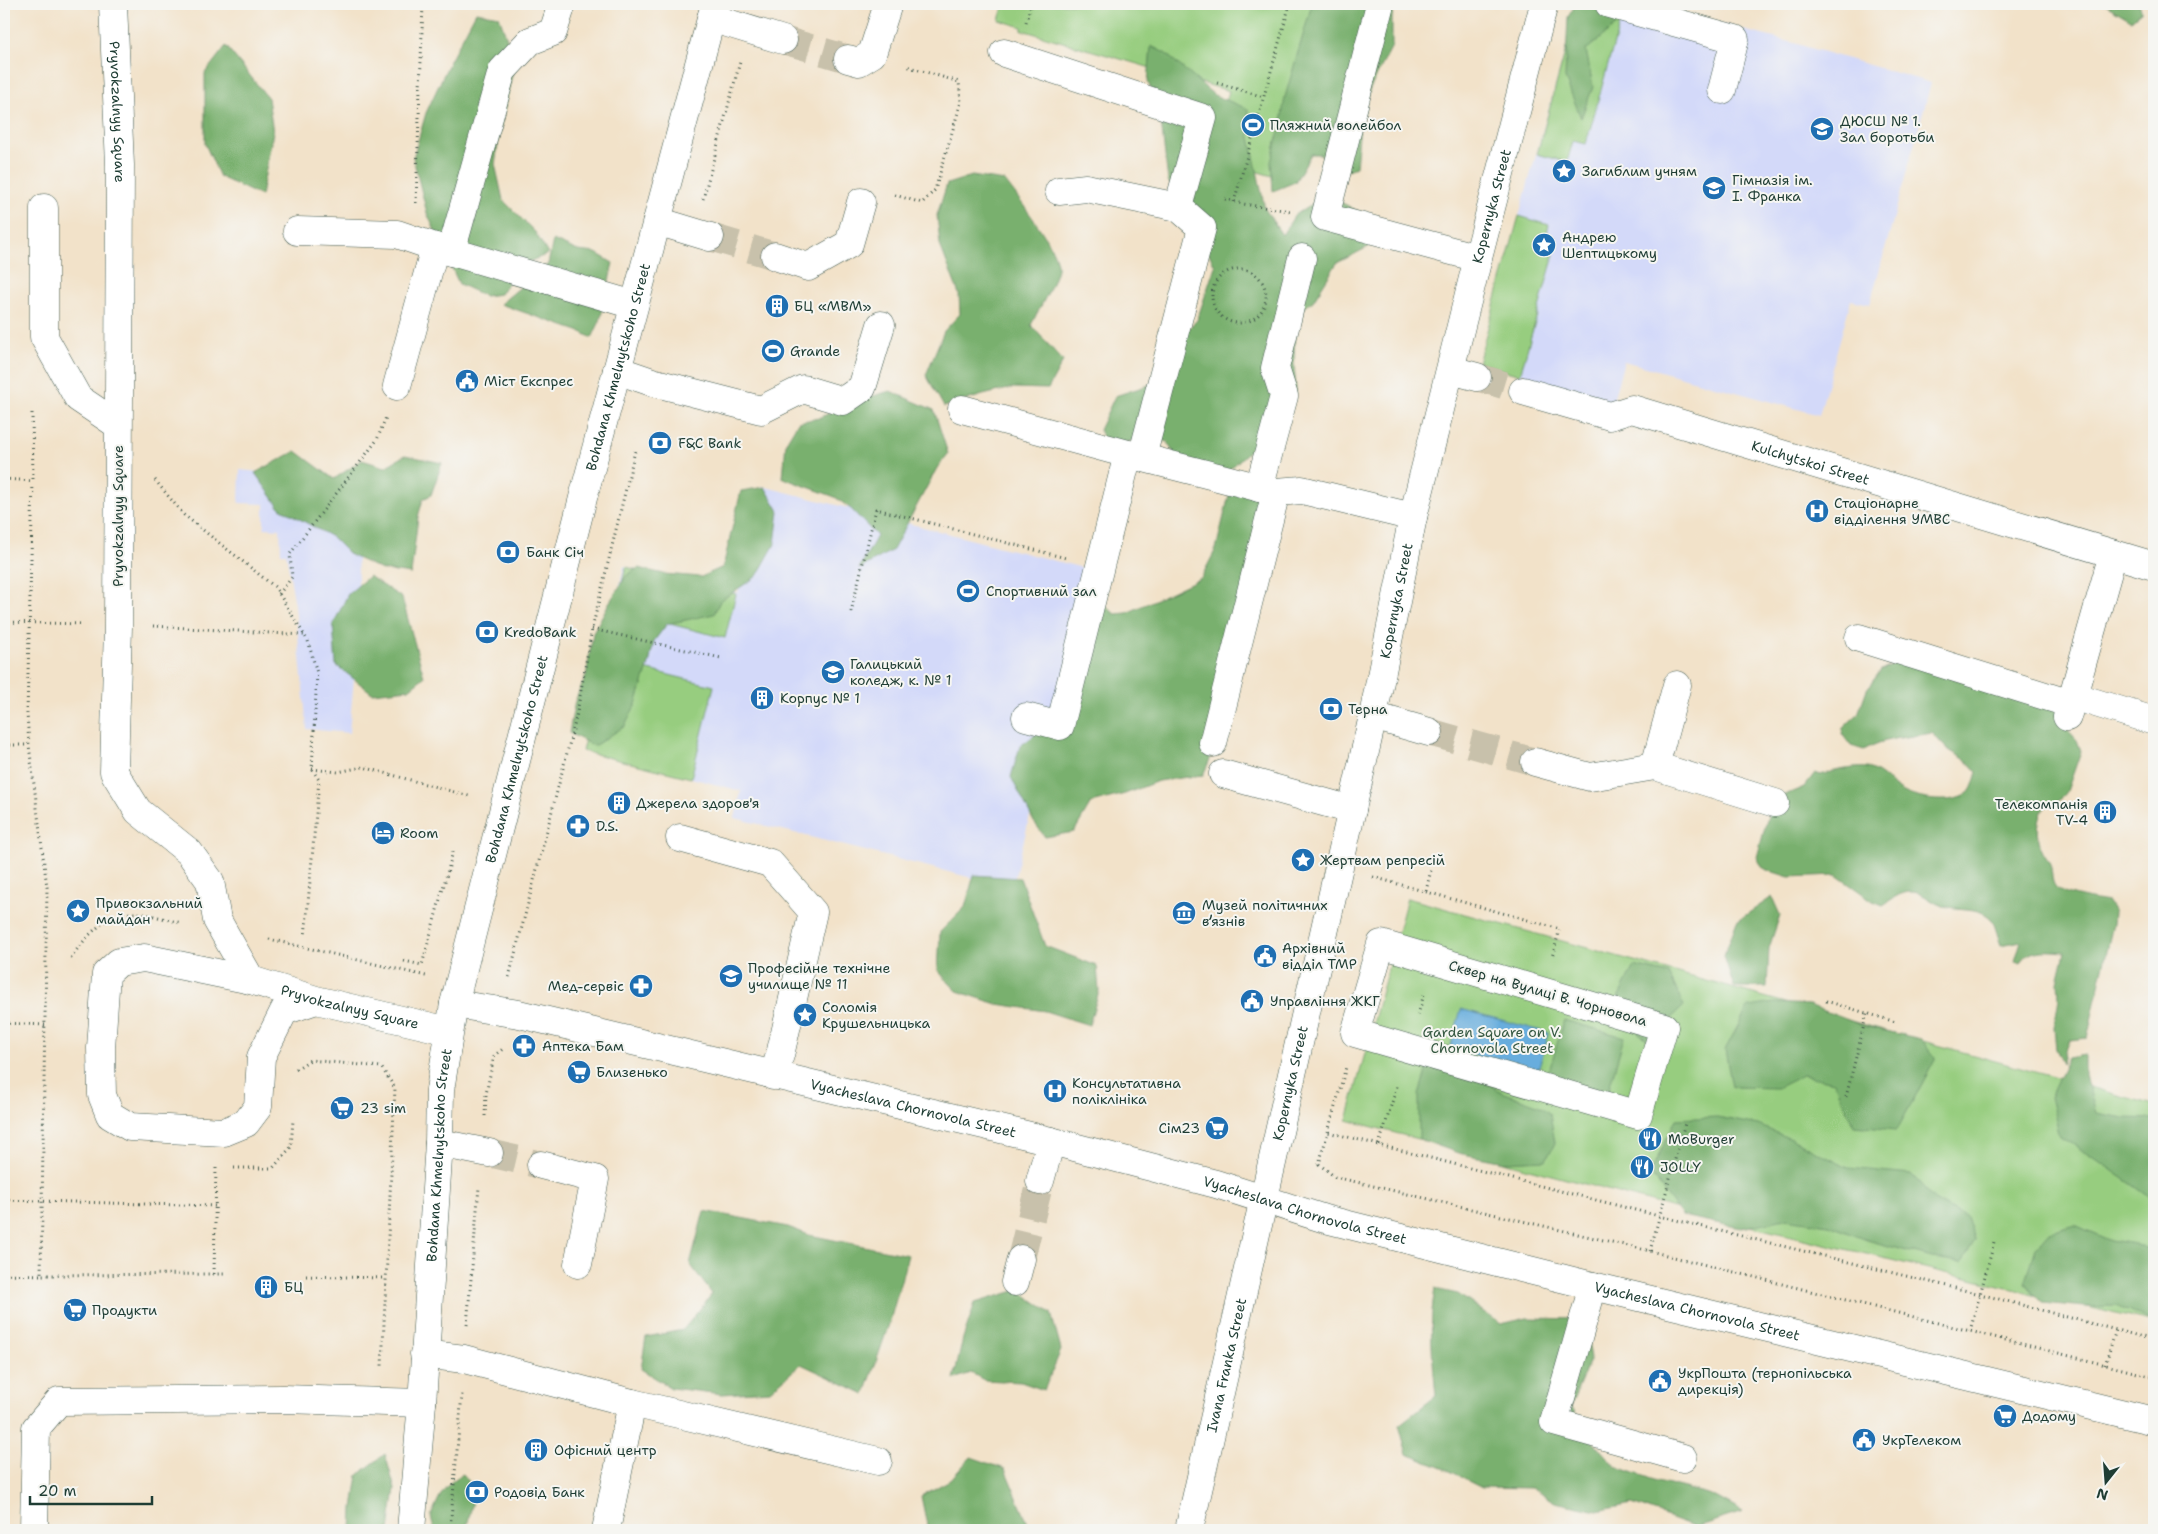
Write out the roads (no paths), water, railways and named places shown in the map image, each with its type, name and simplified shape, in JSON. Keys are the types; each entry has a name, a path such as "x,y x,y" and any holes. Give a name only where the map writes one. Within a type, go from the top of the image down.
{"street":[{"name":"Pryvokzalnyy Square","path":"113,4 120,165 118,626 114,772 138,811 189,852 210,881 217,920 250,980"},
{"path":"397,386 434,247 502,71 530,41 553,32 562,4"},
{"path":"860,57 888,4"},
{"path":"1380,4 1325,217 1478,258"},
{"name":"Kopernyka Street","path":"1263,1200 1373,716 1413,517 1464,374 1478,258 1544,4"},
{"path":"1609,4 1735,39 1722,90"},
{"path":"713,11 783,40"},
{"name":"Bohdana Khmelnytskoho Street","path":"411,1530 422,1403 439,1143 440,1090 454,1004 617,370 713,11"},
{"path":"1004,53 1203,118 1181,197 1202,228 1100,566 1060,726 1026,717"},
{"path":"1059,191 1086,188 1181,197"},
{"path":"775,256 808,266 849,244 861,202"},
{"path":"44,208 44,337 78,398 118,433"},
{"path":"657,221 710,237"},
{"path":"297,231 397,234 434,247 634,305"},
{"path":"1213,743 1268,490 1284,396 1274,368 1302,258"},
{"path":"617,370 652,382 761,410 803,389 843,401 862,388 881,325"},
{"name":"Kulchytskoi Street","path":"1523,391 1610,416 1632,409 2154,566"},
{"path":"962,409 1268,490 1302,490 1413,517"},
{"path":"2070,705 2113,554"},
{"path":"1859,638 2070,705 2154,721"},
{"path":"1655,766 1678,685"},
{"path":"1373,716 1428,732"},
{"path":"1535,762 1590,777 1655,766 1775,802"},
{"path":"1223,774 1352,810"},
{"path":"680,838 770,863 813,912 780,1055 773,1076"},
{"name":"Сквер на Вулиці В. Чорновола","path":"1381,944 1542,992 1664,1027 1638,1115 1355,1033 1381,944"},
{"name":"Pryvokzalnyy Square","path":"316,1000 284,1011 261,1057 258,1107 246,1123 224,1132 130,1127 110,1115 102,1095 101,1048 106,974 120,962 144,958 250,980 316,1000 449,1031"},
{"name":"Vyacheslava Chornovola Street","path":"454,1004 519,1014 1050,1141 1216,1184 1325,1219 1593,1286 2154,1421"},
{"path":"1040,1182 1050,1141"},
{"path":"439,1143 486,1152"},
{"path":"541,1165 594,1179 578,1264"},
{"name":"Ivana Franka Street","path":"1189,1530 1263,1200"},
{"path":"1593,1286 1554,1422 1683,1458"},
{"path":"424,1354 464,1359 632,1403 878,1461"},
{"path":"34,1530 36,1428 59,1401 283,1399 422,1403"},
{"path":"606,1530 632,1403"}],"water":[{"path":"1461,1009 1549,1033 1537,1073 1450,1049"}],"tunnel":[{"path":"783,40 848,59"},
{"path":"710,237 775,256"},
{"path":"1477,377 1523,391"},
{"path":"1429,732 1535,762"},
{"path":"489,1153 541,1165"},
{"path":"1021,1259 1040,1181"}],"place":[{"name":"Пляжний волейбол","path":"1253,125"},
{"name":"ДЮСШ № 1. Зал боротьби","path":"1822,129"},
{"name":"Загиблим учням","path":"1564,171"},
{"name":"Гімназія ім. І. Франка","path":"1714,188"},
{"name":"Андрею Шептицькому","path":"1544,245"},
{"name":"БЦ «МВМ»","path":"777,306"},
{"name":"Grande","path":"773,351"},
{"name":"Міст Експрес","path":"467,381"},
{"name":"F&C Bank","path":"660,443"},
{"name":"Стаціонарне відділення УМВС","path":"1817,511"},
{"name":"Банк Січ","path":"508,552"},
{"name":"Спортивний зал","path":"968,591"},
{"name":"KredoBank","path":"487,632"},
{"name":"Галицький коледж, к. № 1","path":"833,672"},
{"name":"Корпус № 1","path":"762,698"},
{"name":"Терна","path":"1331,709"},
{"name":"Джерела здоров'я","path":"619,803"},
{"name":"Телекомпанія TV-4","path":"2105,812"},
{"name":"D.S.","path":"578,826"},
{"name":"Room","path":"383,833"},
{"name":"Жертвам репресій","path":"1303,860"},
{"name":"Привокзальний майдан","path":"78,911"},
{"name":"Музей політичних в’язнів","path":"1184,913"},
{"name":"Архівний відділ ТМР","path":"1265,956"},
{"name":"Професійне технічне училище № 11","path":"731,976"},
{"name":"Мед-сервіс","path":"641,986"},
{"name":"Управління ЖКГ","path":"1252,1001"},
{"name":"Соломія Крушельницька","path":"805,1015"},
{"name":"Аптека Бам","path":"524,1046"},
{"name":"Близенько","path":"579,1072"},
{"name":"Консультативна поліклініка","path":"1055,1091"},
{"name":"23 sim","path":"342,1108"},
{"name":"Сім23","path":"1217,1128"},
{"name":"MoBurger","path":"1650,1139"},
{"name":"JOLLY","path":"1642,1167"},
{"name":"БЦ","path":"266,1287"},
{"name":"Продукти","path":"75,1310"},
{"name":"УкрПошта (тернопільська дирекція)","path":"1660,1381"},
{"name":"Додому","path":"2005,1416"},
{"name":"УкрТелеком","path":"1864,1440"},
{"name":"Офісний центр","path":"536,1450"},
{"name":"Родовід Банк","path":"477,1492"}],"park label":[{"name":"Garden Square on V. Chornovola Street","path":"1492,1040"}]}
